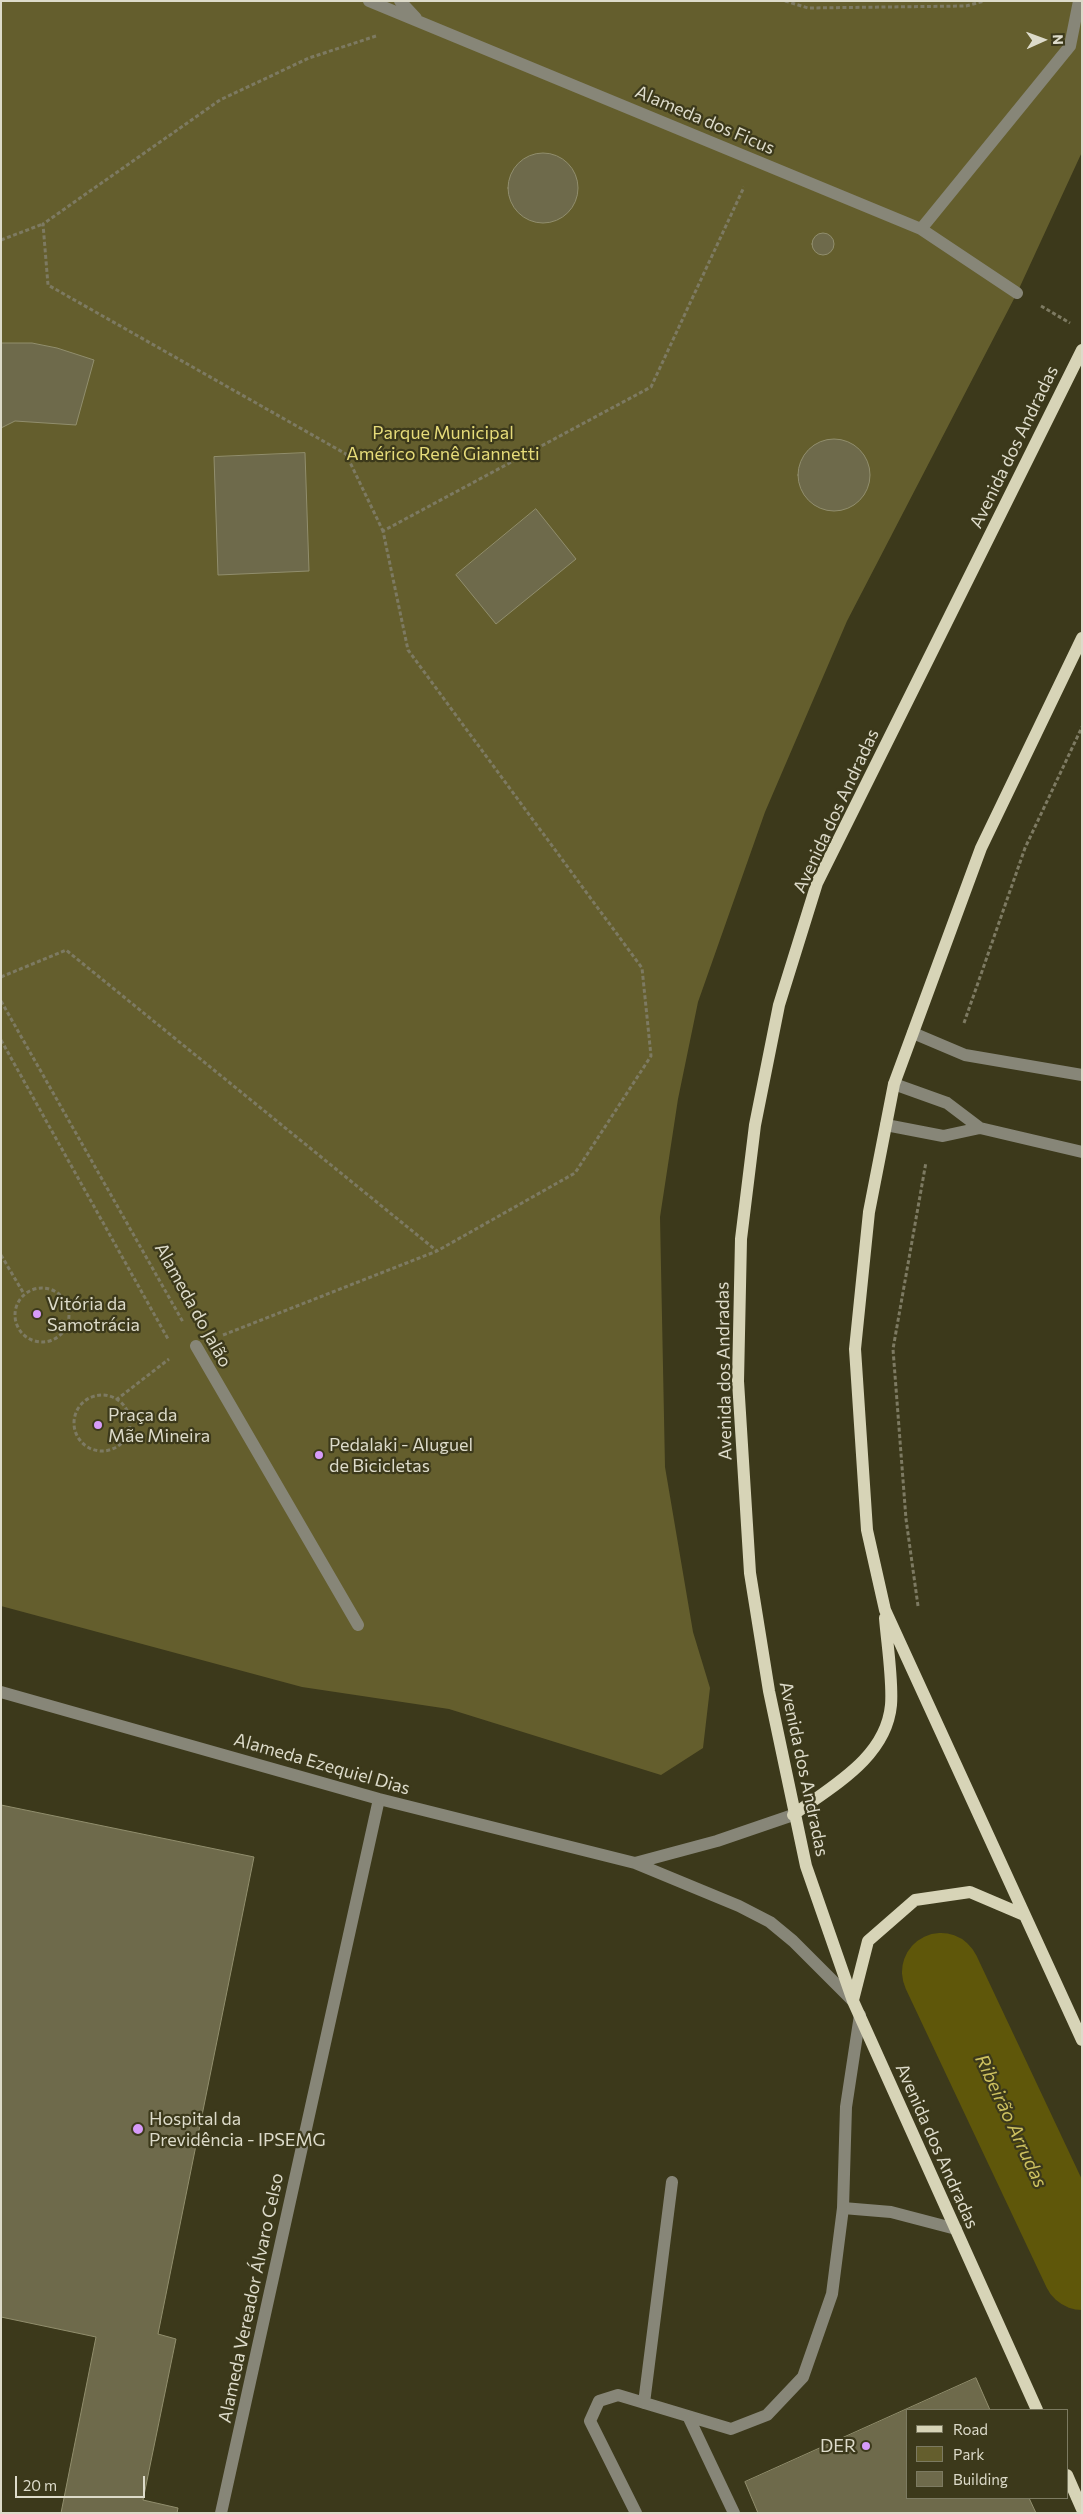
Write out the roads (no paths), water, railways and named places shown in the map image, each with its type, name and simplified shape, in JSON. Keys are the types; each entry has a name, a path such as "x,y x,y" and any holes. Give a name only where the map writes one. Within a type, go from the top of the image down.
{"main road":[{"name":"Avenida dos Andradas","path":"1037,2409 853,2001 806,1866 793,1815 769,1691 750,1573 738,1381 741,1238 755,1125 779,1005 818,883 1082,350"},
{"path":"793,1815 856,1768 879,1743 891,1706 884,1610 867,1530 855,1349 869,1212 894,1084 981,848 1082,638"},
{"path":"884,1610 1082,2040"},
{"path":"853,2001 868,1941 915,1900 970,1892 1024,1915"},
{"path":"1068,2477 1082,2509"}],"street":[{"name":"Alameda dos Ficus","path":"369,1 921,230 1017,293"},
{"path":"400,1 420,22"},
{"path":"921,230 1070,46 1079,1"},
{"path":"913,1033 954,1051 1082,1075"},
{"path":"894,1084 946,1103 980,1128 1082,1152"},
{"path":"886,1125 943,1136 980,1128"},
{"name":"Alameda do Jalão","path":"196,1346 358,1625"},
{"name":"Alameda Ezequiel Dias","path":"1,1692 379,1799 635,1863 739,1906 770,1922 793,1941 853,2001"},
{"name":"Alameda Vereador Álvaro Celso","path":"221,2513 379,1799"},
{"name":"Alameda Ezequiel Dias","path":"635,1863 717,1841 793,1815"},
{"path":"636,2513 590,2421 599,2401 618,2395 731,2428 767,2415 803,2377 832,2294 843,2208 846,2107 860,2015"},
{"path":"644,2403 672,2182"},
{"path":"843,2208 891,2212 956,2229"},
{"path":"688,2416 734,2513"}],"waterway":[{"name":"Ribeirão Arrudas","path":"941,1972 1082,2271"}],"place":[{"name":"Vitória da Samotrácia","path":"37,1314"},
{"name":"Praça da Mãe Mineira","path":"98,1425"},
{"name":"Pedalaki - Aluguel de Bicicletas","path":"319,1455"},
{"name":"Hospital da Previdência - IPSEMG","path":"138,2129"},
{"name":"DER","path":"866,2446"}],"park label":[{"name":"Parque Municipal Américo Renê Giannetti","path":"443,443"}]}
